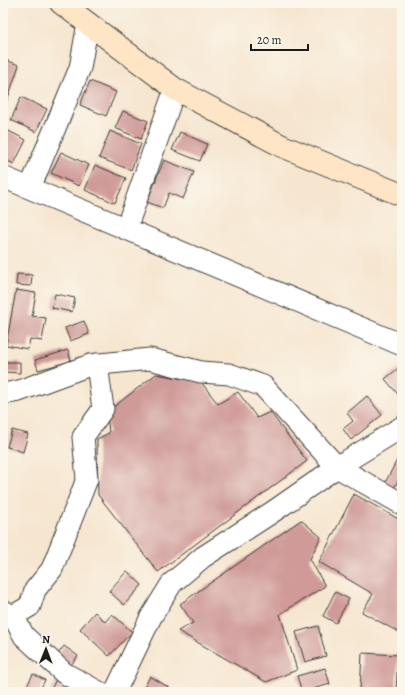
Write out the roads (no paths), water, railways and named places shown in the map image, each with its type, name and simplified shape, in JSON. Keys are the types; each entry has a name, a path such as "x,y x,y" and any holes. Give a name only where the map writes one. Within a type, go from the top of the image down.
{"street":[{"path":"61,3 175,89 282,146 402,195"},
{"path":"30,188 80,68 88,23"},
{"path":"126,229 175,89"},
{"path":"3,177 402,345"},
{"path":"3,394 19,391 90,365 150,359 201,372 229,374 263,386 337,467 402,504"},
{"path":"97,364 103,410 83,437 87,479 52,569 35,590 30,606 8,614 24,636 64,673 99,692"},
{"path":"115,692 151,617 172,583 204,557 337,467 402,427"}]}
